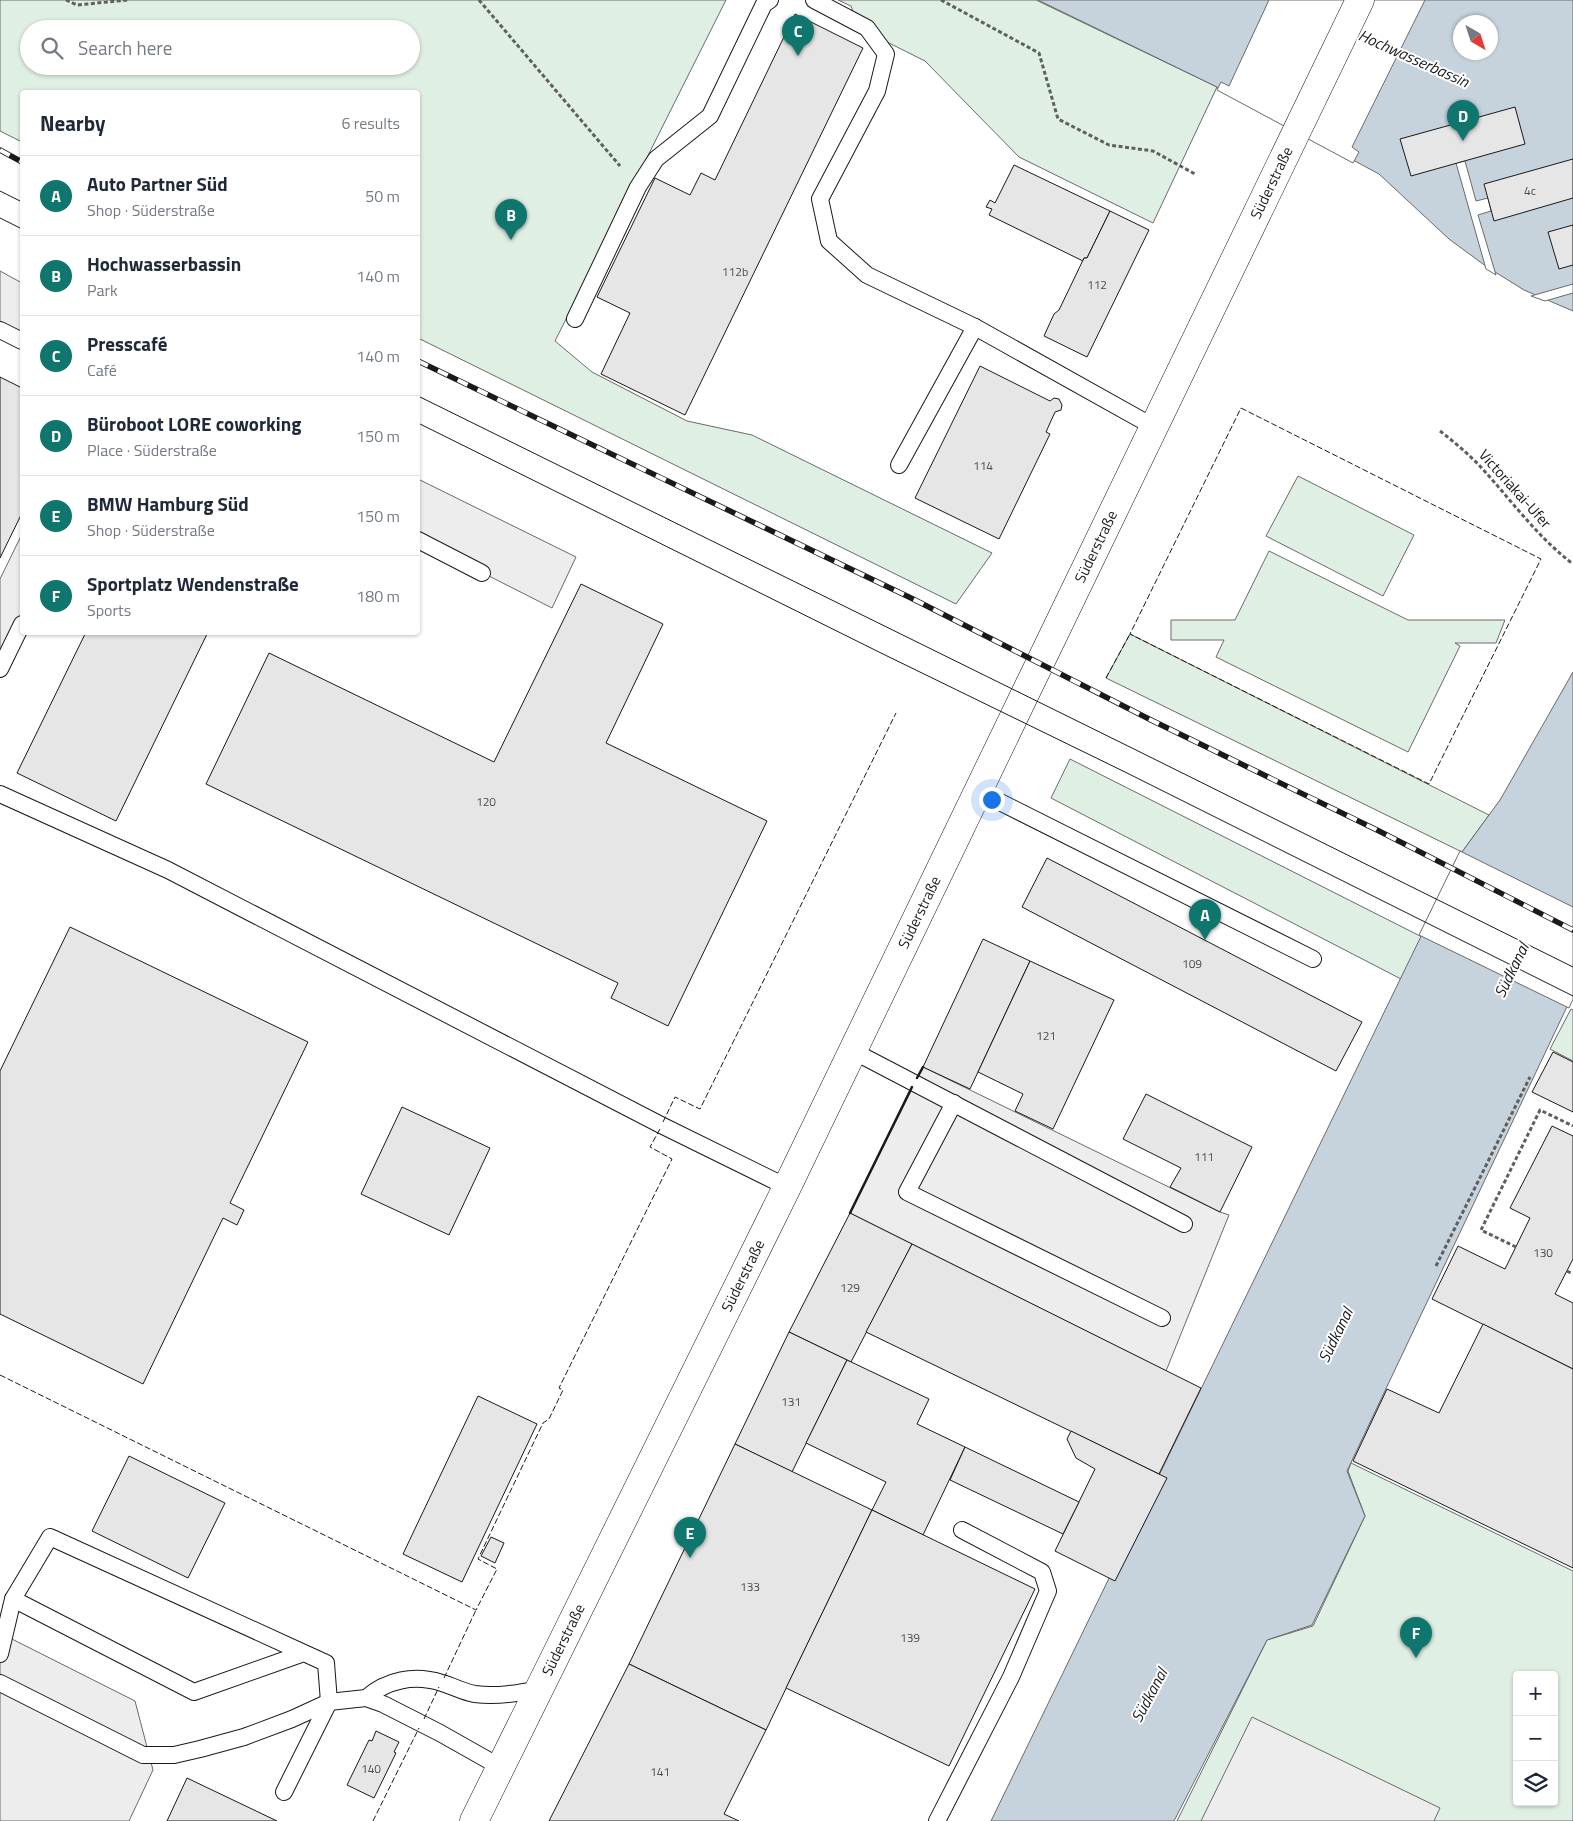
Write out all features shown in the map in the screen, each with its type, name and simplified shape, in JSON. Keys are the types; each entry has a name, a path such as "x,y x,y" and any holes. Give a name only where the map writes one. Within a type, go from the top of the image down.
{"main road":[{"name":"Süderstraße","path":"474,1821 502,1768 787,1187 1360,0"}],"lane":[{"path":"575,318 638,187 656,159 710,116 764,4 770,0"},
{"path":"814,0 866,28 886,54 877,91 820,199 829,241 867,275 975,327 1154,427"},
{"path":"899,465 975,327"},
{"path":"0,330 20,340"},
{"path":"420,541 482,573"},
{"path":"0,669 20,628"},
{"path":"978,791 1313,959"},
{"path":"0,794 168,870 661,1125 787,1187"},
{"path":"853,1051 1184,1224"},
{"path":"954,1103 908,1192 1162,1318"},
{"path":"937,1821 1011,1677 1048,1591 1042,1572 962,1530"},
{"path":"0,1654 13,1599 50,1537 326,1663 329,1702 284,1792"},
{"path":"13,1599 194,1692 304,1653"},
{"path":"366,1698 379,1688 408,1678 442,1683 459,1690 477,1694 517,1694 540,1688"},
{"path":"0,1683 143,1754 174,1755 244,1737 292,1719 329,1702 366,1698 383,1704 440,1733 502,1768"}],"path":[{"path":"66,0 77,5 128,0"},
{"path":"479,0 638,187"},
{"path":"941,0 1039,53 1058,120 1109,146 1153,152 1195,174"},
{"name":"Victoriakai-Ufer","path":"1440,431 1476,462 1533,527 1573,564"},
{"path":"1436,1266 1530,1077"},
{"path":"1516,1247 1481,1230 1540,1110 1573,1126"},
{"path":"1567,1271 1573,1274"}],"green space":[{"path":"0,0 726,0 555,341 592,372 687,421 752,435 992,553 956,604 420,339 420,90 20,90 20,141 0,131"},
{"path":"838,0 1036,0 1217,87 1153,223 1019,157 925,61 859,28 851,6"},
{"path":"1298,476 1414,535 1383,596 1266,536"},
{"path":"1269,551 1408,620 1505,620 1496,643 1455,643 1460,646 1408,752 1216,657 1224,640 1171,640 1171,620 1235,620"},
{"path":"1130,634 1489,815 1462,852 1106,678"},
{"path":"1070,759 1422,937 1401,979 1051,798"},
{"path":"1571,1009 1573,1010 1573,1061 1550,1049"},
{"path":"1351,1463 1573,1571 1573,1821 1177,1821 1267,1640 1313,1626 1365,1516 1348,1471"}],"shaded area":[{"path":"0,271 20,282 20,340 0,330"},
{"path":"420,480 576,557 552,608 420,541"},
{"path":"20,538 20,628 0,669 0,579"},
{"path":"923,1067 1229,1215 1166,1371 850,1213"},
{"path":"0,1633 135,1701 153,1770 129,1821 0,1821"},
{"path":"1252,1717 1440,1808 1434,1821 1201,1821"}],"water":[{"path":"1038,0 1573,0 1573,311 1524,290 1487,267 1449,239 1379,174 1217,87"},
{"name":"Südkanal","path":"1573,672 1573,994 1347,1471 1365,1516 1312,1625 1267,1640 1174,1821 991,1821 1462,852 1500,800"}],"pier":[{"path":"1269,0 1425,0 1352,147 1359,152 1353,163 1217,90 1221,82 1229,86"},
{"path":"1465,161 1476,201 1488,198 1491,211 1478,215 1496,275 1486,269 1456,163"},
{"path":"1573,284 1573,293 1545,301 1531,296"},
{"path":"1460,851 1573,907 1573,999 1569,1008 1419,935"}],"building":[{"path":"795,14 863,48 685,415 601,374 630,313 597,297 655,178 690,195 701,173 715,180"},
{"path":"1515,107 1525,144 1411,176 1400,139"},
{"path":"1573,159 1573,198 1494,221 1484,184"},
{"path":"1014,165 1110,211 1087,258 1084,258 1083,261 989,215 992,209 986,207 990,200 995,203"},
{"path":"1110,211 1149,230 1087,357 1044,336 1084,258 1087,258"},
{"path":"1573,225 1573,265 1559,269 1548,232"},
{"path":"980,366 1050,401 1054,398 1059,399 1062,405 1061,410 1055,412 1046,432 1050,434 999,539 915,498"},
{"path":"0,377 20,387 20,517 0,558"},
{"path":"581,584 663,624 606,743 767,821 668,1026 611,998 618,983 206,784 269,653 494,762"},
{"path":"85,635 207,635 116,821 17,773"},
{"path":"1047,858 1362,1022 1336,1071 1022,907"},
{"path":"70,927 308,1042 230,1203 244,1210 237,1225 223,1218 143,1384 0,1314 0,1071"},
{"path":"983,939 1030,961 970,1089 923,1067"},
{"path":"1030,961 1114,1000 1053,1129 1015,1111 1023,1094 978,1072"},
{"path":"1553,1052 1573,1062 1573,1112 1532,1092"},
{"path":"1146,1094 1252,1147 1220,1212 1170,1187 1181,1168 1123,1139"},
{"path":"402,1107 490,1148 449,1235 361,1194"},
{"path":"1552,1126 1573,1136 1573,1259 1555,1294 1573,1303 1573,1369 1432,1299 1458,1246 1505,1269 1530,1218 1510,1208"},
{"path":"850,1213 912,1244 851,1362 789,1332"},
{"path":"912,1244 1201,1388 1159,1474 866,1332"},
{"path":"1483,1324 1573,1369 1573,1568 1353,1461 1387,1389 1439,1413"},
{"path":"789,1332 847,1360 792,1472 735,1444"},
{"path":"847,1360 929,1399 917,1424 965,1447 923,1535 872,1510 886,1482 806,1443"},
{"path":"478,1396 537,1424 462,1582 403,1554"},
{"path":"1071,1431 1167,1478 1115,1581 1055,1551 1095,1469 1076,1458 1067,1439"},
{"path":"735,1444 872,1510 766,1730 629,1664"},
{"path":"965,1447 1079,1502 1063,1534 950,1480"},
{"path":"129,1456 225,1503 188,1578 92,1531"},
{"path":"872,1510 1035,1589 949,1766 786,1688"},
{"path":"491,1537 504,1543 495,1563 481,1556"},
{"path":"629,1664 766,1730 724,1814 739,1821 549,1821"},
{"path":"376,1731 399,1742 394,1752 396,1753 374,1798 347,1785 369,1740 372,1741"},
{"path":"187,1778 277,1821 167,1821"}],"tram line":[{"path":"0,191 20,201"},
{"path":"0,218 20,228"},
{"path":"420,397 1573,967"},
{"path":"420,424 1125,772 1573,996"}],"railway":[{"path":"0,150 20,161"},
{"path":"420,362 911,598 1151,720 1379,831 1573,930"}],"fence":[{"path":"1241,408 1541,559 1429,784 1130,634 1241,408"},
{"path":"1106,678 1130,634"},
{"path":"663,1122 675,1097 700,1109 896,713"},
{"path":"0,1375 476,1610 497,1569 478,1559 543,1423 549,1419 563,1390 559,1388 672,1159 650,1147 660,1129"},
{"path":"444,1678 476,1610"},
{"path":"424,1719 439,1687"},
{"path":"373,1821 419,1728"}],"wall":[{"path":"917,1078 923,1067"},
{"path":"850,1213 912,1087"}],"place":[{"name":"Presscafé","path":"798,56"},
{"name":"Büroboot LORE coworking","path":"1463,141"},
{"name":"Hochwasserbassin","path":"511,240"},
{"name":"Auto Partner Süd","path":"1205,940"},
{"name":"BMW Hamburg Süd","path":"690,1558"},
{"name":"Sportplatz Wendenstraße","path":"1416,1658"}]}
